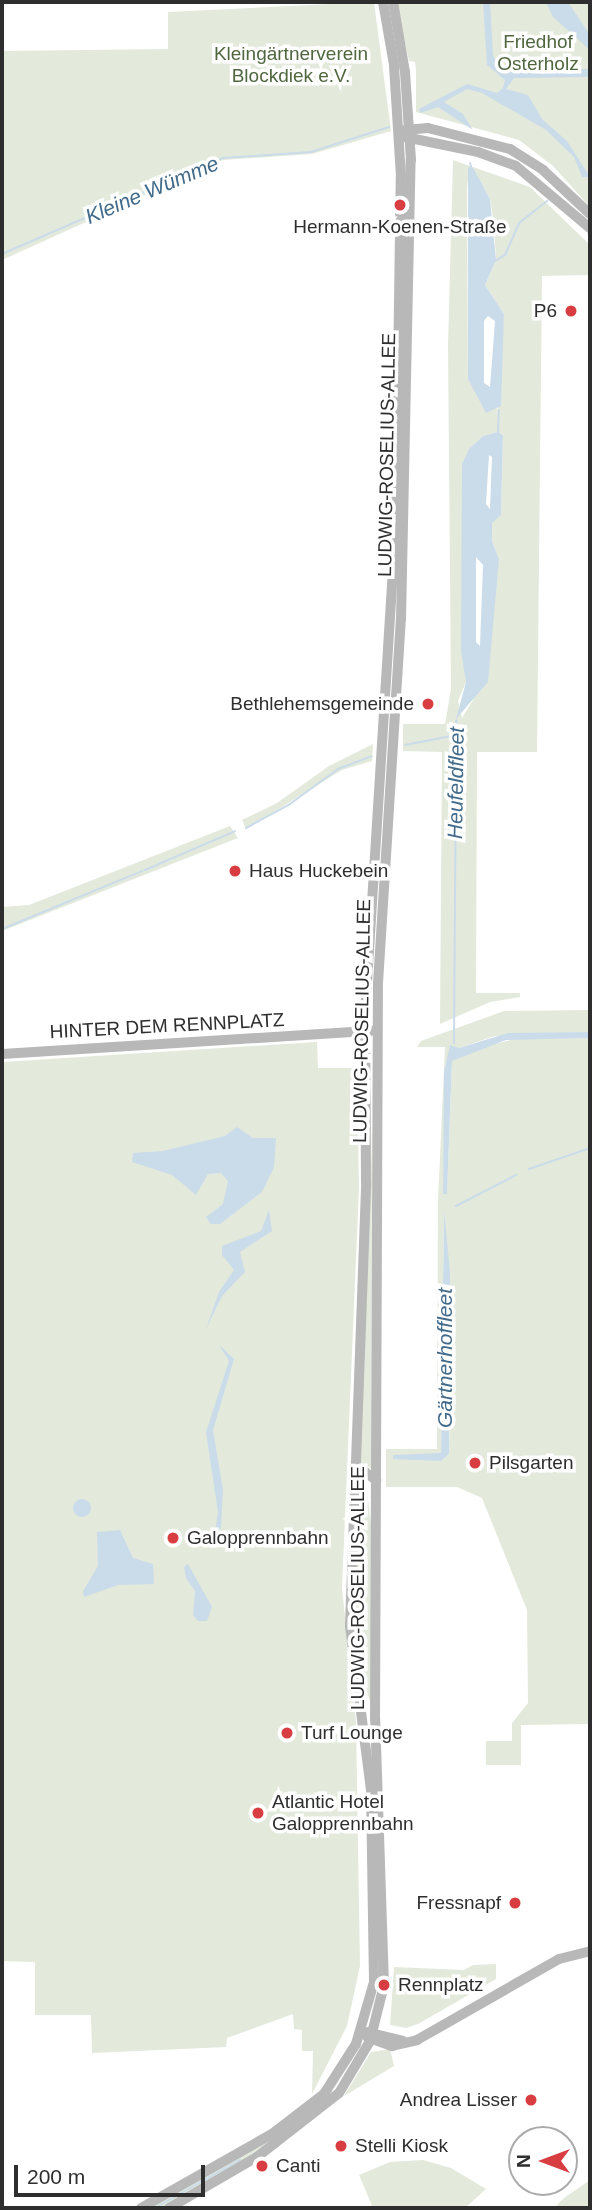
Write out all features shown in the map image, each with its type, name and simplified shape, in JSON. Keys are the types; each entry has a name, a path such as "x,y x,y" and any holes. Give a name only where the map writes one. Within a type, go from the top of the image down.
{"main road":[{"name":"LUDWIG-ROSELIUS-ALLEE","path":"141,2208 303,2113 336,2079 361,2032 372,1992 374,1964 371,1790 350,1625 353,1476 366,1182 365,1036 393,619 398,134 383,2"},
{"name":"LUDWIG-ROSELIUS-ALLEE","path":"372,2037 385,1965 375,1719 378,951 401,619 410,140 393,2"},
{"path":"398,134 410,128 450,133 510,149 542,170 590,214"},
{"path":"398,134 410,140 478,152 516,166 590,228"},
{"name":"HINTER DEM RENNPLATZ","path":"2,1054 334,1035 377,1036"},
{"path":"353,1476 365,1472 376,1480"},
{"path":"363,1712 375,1719"},
{"path":"361,2032 372,2037 411,2042 559,1959 590,1951"},
{"path":"169,2208 257,2157 307,2121 339,2094 372,2037"}],"green space":[{"name":"Kleingärtnerverein Blockdiek e.V.","path":"374,2 391,131 312,154 223,160 2,260 2,51 168,49 168,12"},
{"name":"Friedhof Osterholz","path":"396,2 590,2 590,207 553,166 519,140 416,112 415,62 409,61"},
{"path":"453,160 530,187 590,245 590,275 542,276 537,752 477,752 476,993 520,993 520,997 490,1002 440,1024 442,752 403,751 403,724 445,724 451,689 448,345","holes":["474,169 490,199 494,224 496,260 485,285 504,314 498,409 468,379 467,187 469,172","498,432 503,435 501,514 492,522 492,541 499,559 473,700 462,718 458,701 466,682 469,449 483,436"]},
{"path":"373,744 372,761 342,770 246,829 242,820 277,803 329,766"},
{"path":"230,826 238,838 2,931 2,907 29,905"},
{"path":"590,1010 590,1032 495,1036 450,1051 445,1066 443,1194 447,1193 452,1061 475,1049 515,1039 590,1038 590,1724 521,1725 521,1765 486,1765 486,1741 512,1741 512,1723 528,1703 527,1610 482,1498 457,1487 386,1487 386,1449 437,1449 438,1201 445,1047 417,1047 421,1041 504,1011","holes":["444,1210 450,1392 449,1454 441,1461 393,1455 441,1454"]},
{"name":"Galopprennbahn","path":"317,1042 318,1068 357,1068 359,1188 342,1588 356,1722 360,1966 347,2026 312,2094 313,2051 302,2051 302,2030 294,2029 293,2014 227,2038 226,2047 92,2053 91,2015 35,2015 35,1962 2,1961 2,1062"},
{"path":"370,1084 372,1174 371,1468 358,1463"},
{"path":"365,1475 372,1532 372,1704 364,1688 355,1628 356,1480"},
{"path":"496,1964 496,1979 418,2024 406,2028 390,2025 394,1967 464,1970 473,1965"},
{"path":"390,2049 394,2066 344,2096 371,2052"},
{"path":"285,2129 259,2152 163,2208 149,2208"},
{"path":"423,2160 451,2168 486,2189 465,2208 373,2208 359,2175 390,2162"},
{"path":"590,2180 590,2208 554,2208 567,2196 578,2196 578,2188"}],"water":[{"path":"483,2 490,2 493,55 499,69 590,69 590,77 514,78 506,89 528,95 542,119 567,141 590,177 582,177 574,157 546,130 482,93 467,89 444,102 463,114 473,130 438,107 420,113 419,109 467,84 497,93 503,88 505,80 487,65"},
{"path":"546,2 568,2 590,35 590,50 553,17"},
{"path":"468,167 474,169 490,199 496,260 485,285 504,314 501,406 486,413 468,379","holes":["488,316 495,321 490,387 484,383 484,321"]},
{"path":"498,432 503,435 501,515 492,523 492,541 499,559 488,682 456,719 466,682 461,651 462,464 469,449 483,436","holes":["489,455 492,457 490,509 486,504","476,557 483,565 480,646 476,642"]},
{"path":"590,1032 590,1038 506,1040 452,1061 447,1194 443,1194 444,1072 450,1045 459,1048 508,1033"},
{"path":"237,1127 253,1138 276,1138 274,1167 262,1192 220,1224 211,1224 206,1217 223,1204 228,1181 221,1173 208,1174 196,1195 172,1175 132,1162 133,1153 163,1151 225,1136"},
{"path":"269,1210 272,1231 240,1252 245,1272 222,1296 206,1329 219,1292 234,1270 222,1255 222,1246 261,1231"},
{"name":"Gärtnerhoffleet","path":"444,1210 450,1272 449,1454 441,1461 393,1459 393,1455 441,1453"},
{"path":"219,1345 234,1359 213,1430 223,1490 221,1527 213,1543 205,1547 203,1543 215,1532 218,1512 206,1432 229,1361"},
{"path":"78,1499 86,1499 91,1508 89,1515 78,1517 73,1512 73,1504"},
{"path":"120,1530 133,1558 153,1564 154,1584 118,1585 84,1597 83,1591 98,1566 97,1532"},
{"path":"188,1564 212,1607 207,1621 198,1621 193,1615 195,1591 186,1578 184,1567"}],"waterway":[{"name":"Kleine Wümme","path":"2,254 223,158 311,152 389,127"},
{"name":"Heufeldfleet","path":"470,163 472,170"},
{"name":"Heufeldfleet","path":"495,261 505,255 519,223 547,201"},
{"name":"Heufeldfleet","path":"498,433 499,410"},
{"name":"Heufeldfleet","path":"454,1043 456,720"},
{"path":"405,745 456,735"},
{"path":"246,828 290,804 338,769 372,756"},
{"path":"145,870 235,831"},
{"path":"2,929 142,871"},
{"path":"529,1169 590,1148"},
{"path":"456,1206 516,1175"},
{"path":"155,2208 240,2160"}],"place":[{"name":"Hermann-Koenen-Straße","path":"400,205"},
{"name":"P6","path":"571,311"},
{"name":"Bethlehemsgemeinde","path":"428,704"},
{"name":"Haus Huckebein","path":"235,871"},
{"name":"Pilsgarten","path":"475,1463"},
{"name":"Galopprennbahn","path":"173,1538"},
{"name":"Turf Lounge","path":"287,1733"},
{"name":"Atlantic Hotel Galopprennbahn","path":"258,1813"},
{"name":"Fressnapf","path":"515,1903"},
{"name":"Rennplatz","path":"384,1985"},
{"name":"Andrea Lisser","path":"531,2100"},
{"name":"Stelli Kiosk","path":"341,2146"},
{"name":"Canti","path":"262,2166"}]}
